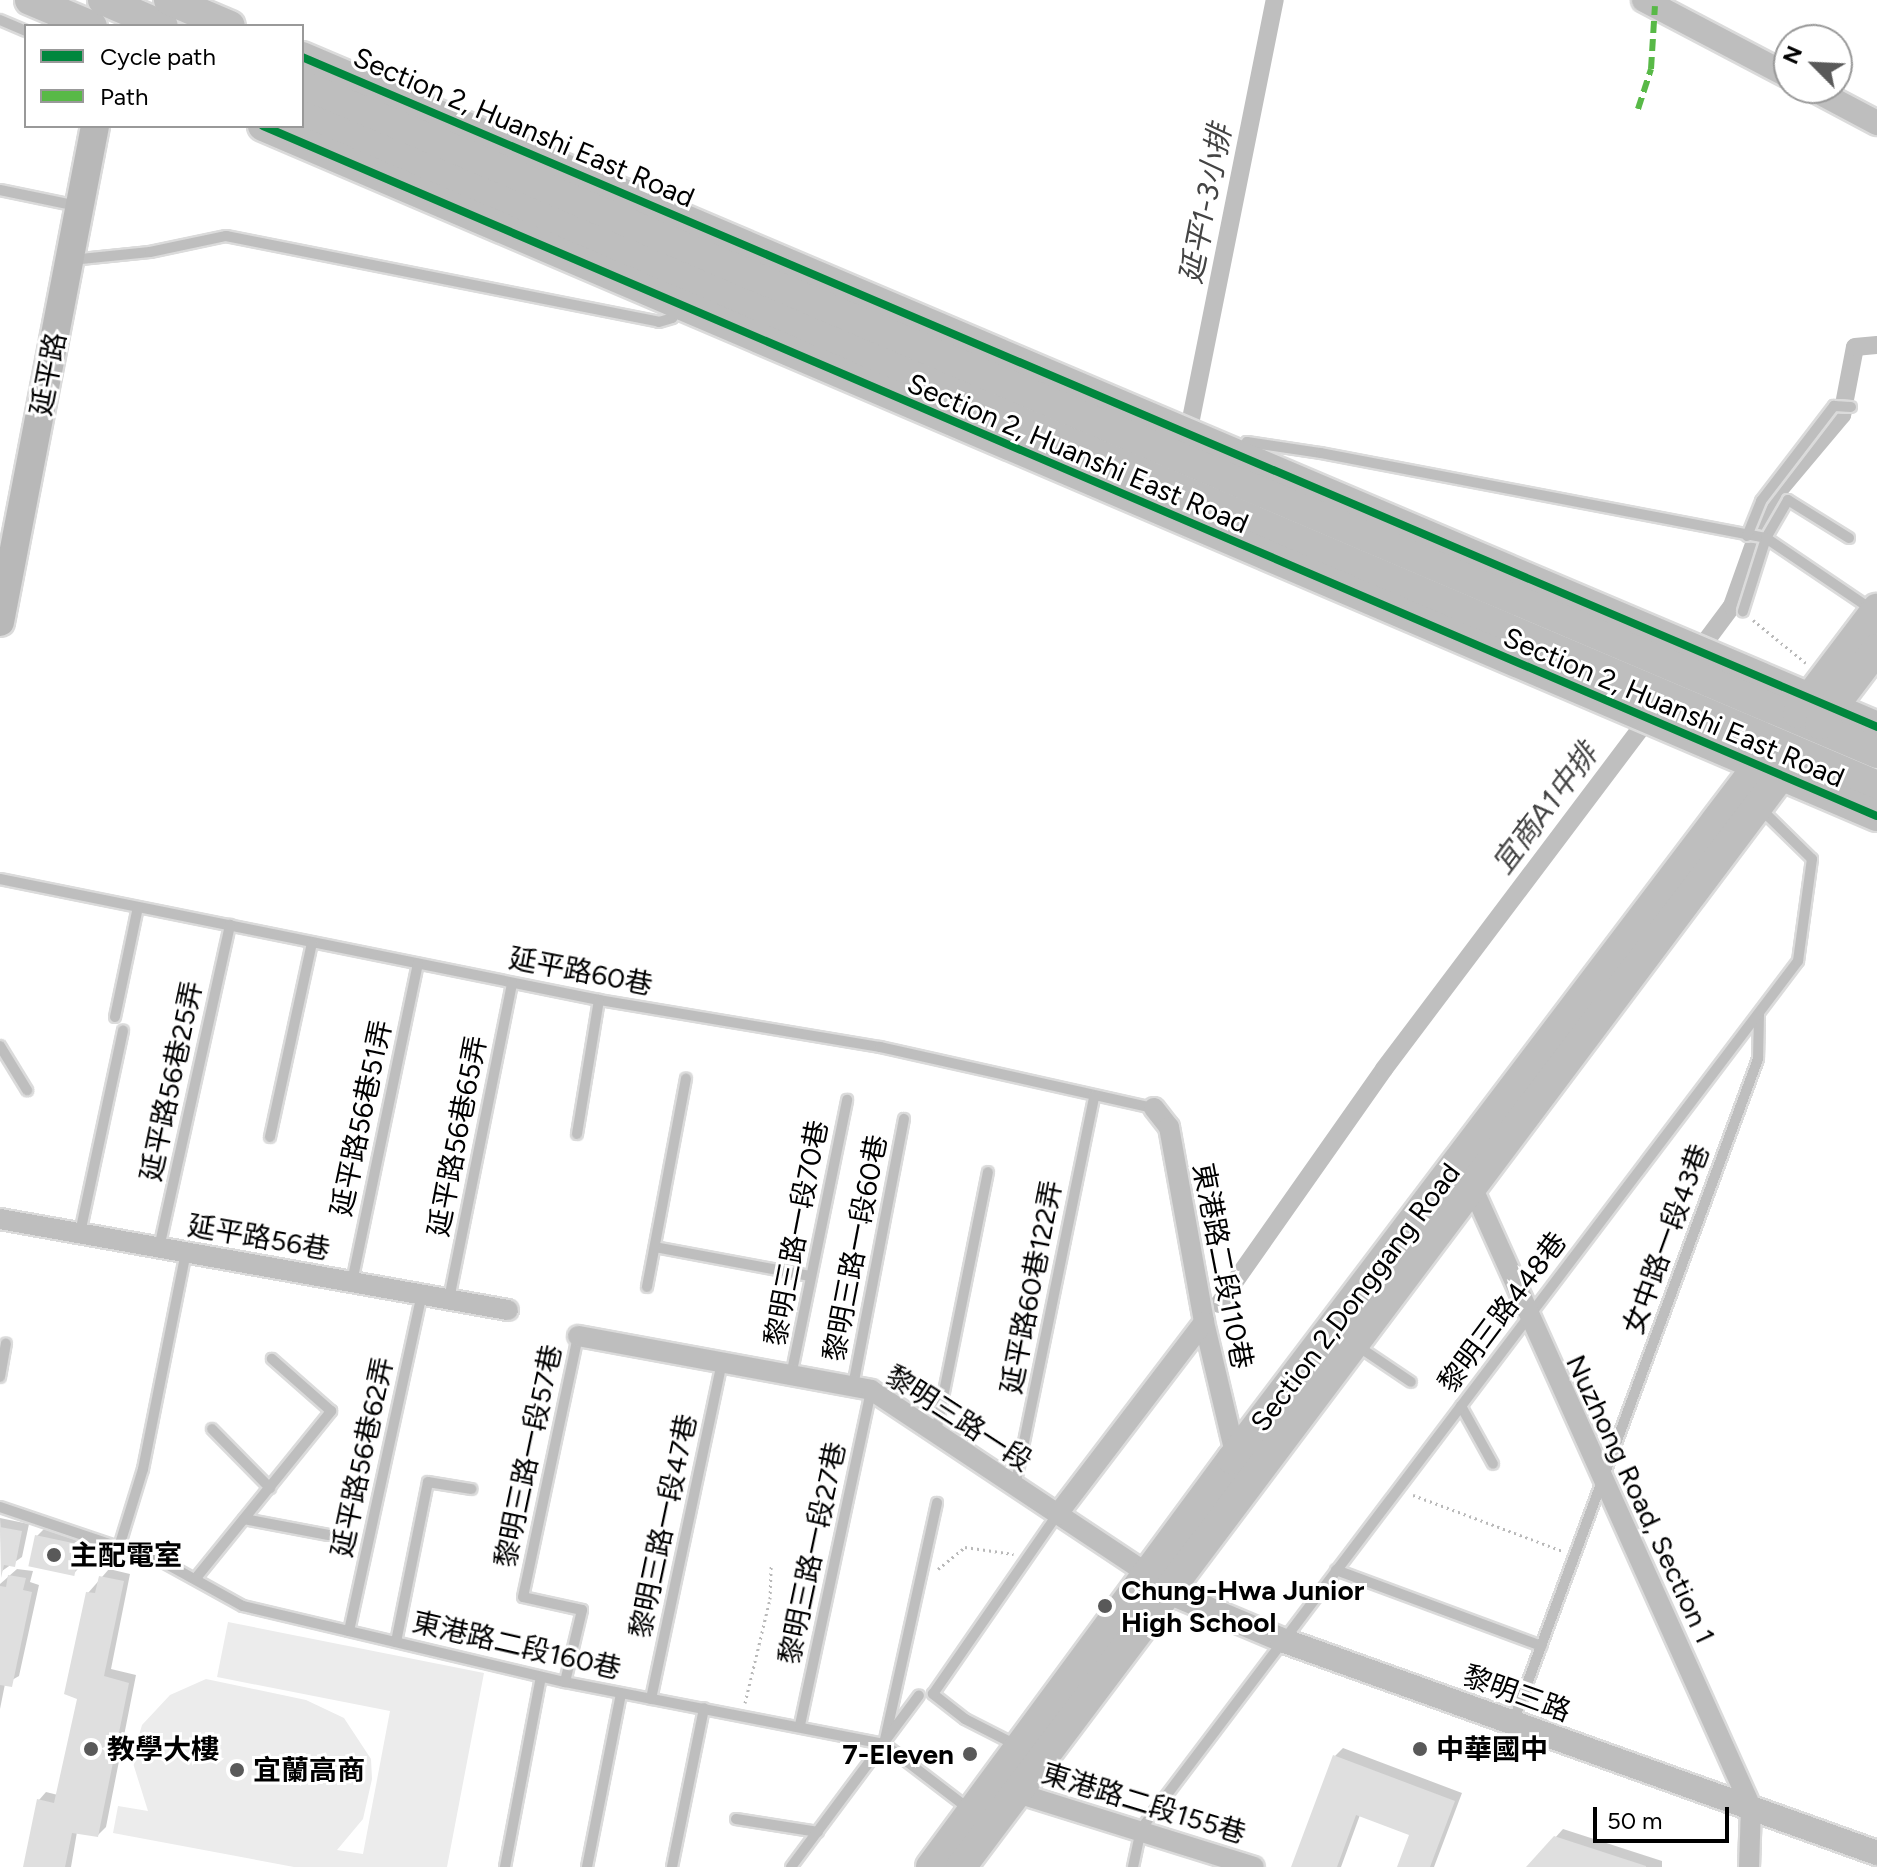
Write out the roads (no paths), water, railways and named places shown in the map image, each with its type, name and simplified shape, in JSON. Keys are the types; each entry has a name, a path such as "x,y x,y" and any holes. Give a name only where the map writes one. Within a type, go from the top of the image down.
{"main road":[{"path":"30,0 79,21"},
{"path":"169,0 225,24"},
{"path":"118,7 158,24"},
{"name":"Section 2, Huanshi East Road","path":"304,58 706,242 1234,467 1798,731 1877,786"},
{"name":"Section 2, Huanshi East Road","path":"304,86 706,242"},
{"name":"Section 2, Huanshi East Road","path":"304,117 686,295"},
{"name":"延平路","path":"0,622 95,128"},
{"name":"Section 2, Huanshi East Road","path":"268,128 686,295 1212,518 1798,731 1877,753"},
{"path":"1212,518 1234,467"},
{"path":"1798,731 1876,610"},
{"path":"1798,731 1877,649"},
{"name":"Section 2, Huanshi East Road","path":"1798,731 1877,727"},
{"name":"Section 2, Huanshi East Road","path":"1798,731 1877,816"},
{"name":"Section 2,Donggang Road","path":"1243,1467 1353,1344 1758,806 1798,731"},
{"name":"Section 2,Donggang Road","path":"931,1867 1019,1746 1156,1582 1243,1467 1461,1158 1798,731"},
{"name":"Section 2,Donggang Road","path":"961,1867 1017,1793 1156,1582"}],"street":[{"path":"1644,0 1773,68"},
{"path":"1841,104 1877,123"},
{"name":"東港路二段110巷","path":"1154,1108 1169,1127 1204,1322 1243,1467"},
{"name":"Nuzhong Road, Section 1","path":"1461,1158 1528,1320 1751,1807 1749,1867"},
{"name":"延平路56巷","path":"0,1219 508,1310"},
{"path":"1057,1515 1204,1322"},
{"name":"黎明三路一段","path":"578,1336 862,1388 936,1432 1156,1582"},
{"name":"黎明三路","path":"1156,1582 1282,1640 1877,1853"},
{"name":"東港路二段155巷","path":"1017,1793 1141,1829 1212,1860 1254,1867"}],"lane":[{"path":"0,20 24,30"},
{"path":"0,190 81,206"},
{"path":"69,261 150,252 226,236 659,322 672,318 686,295 706,242"},
{"path":"1747,536 1761,501 1834,406 1851,407"},
{"path":"1234,467 1247,442 1321,453 1766,538 1876,610"},
{"path":"1743,611 1766,538 1788,500 1849,538"},
{"name":"黎明三路448巷","path":"1141,1829 1798,961 1812,859 1758,806"},
{"name":"延平路60巷","path":"0,879 599,1000 880,1047 1154,1108"},
{"path":"115,1017 138,907"},
{"name":"延平路56巷25弄","path":"159,1248 230,925"},
{"path":"270,1137 312,942"},
{"name":"延平路56巷51弄","path":"352,1282 418,964"},
{"name":"延平路56巷65弄","path":"449,1299 512,983"},
{"path":"577,1134 599,1000"},
{"name":"女中路一段43巷","path":"1512,1724 1758,1059 1759,1012"},
{"path":"80,1233 123,1031"},
{"path":"0,1046 27,1090"},
{"path":"647,1287 686,1079"},
{"name":"延平路60巷122弄","path":"1015,1487 1094,1096"},
{"name":"黎明三路一段70巷","path":"791,1376 847,1100"},
{"name":"黎明三路一段60巷","path":"862,1388 904,1119"},
{"path":"936,1432 988,1172"},
{"path":"655,1247 810,1276"},
{"path":"119,1547 143,1469 186,1252"},
{"name":"延平路56巷62弄","path":"349,1631 422,1294"},
{"name":"黎明三路一段57巷","path":"565,1682 582,1610 523,1597 578,1336"},
{"path":"0,1377 6,1344"},
{"path":"1353,1344 1411,1382"},
{"path":"196,1578 331,1411 272,1359"},
{"name":"黎明三路一段47巷","path":"651,1699 722,1363"},
{"name":"黎明三路一段27巷","path":"800,1725 862,1388"},
{"path":"1461,1406 1493,1464"},
{"path":"212,1429 270,1488"},
{"path":"396,1642 428,1482 471,1489"},
{"path":"884,1744 937,1503"},
{"name":"東港路二段160巷","path":"0,1507 119,1547 196,1578 243,1606 541,1677 800,1725 884,1744 972,1811"},
{"path":"972,1811 1017,1793 1019,1746 965,1719 933,1694 1057,1515"},
{"path":"244,1519 329,1535"},
{"path":"1336,1570 1541,1646"},
{"path":"505,1867 541,1677"},
{"path":"587,1867 621,1693"},
{"path":"791,1867 919,1695"},
{"path":"672,1867 704,1708"},
{"path":"736,1819 818,1832"},
{"path":"1133,1867 1141,1829"}],"waterway":[{"name":"延平1-3小排","path":"1191,419 1275,0"},
{"name":"宜商A1中排","path":"1694,657 1732,606 1769,502 1842,415 1855,347 1877,345"},
{"name":"宜商A1中排","path":"1219,1304 1384,1069 1653,712"}],"place":[{"name":"主配電室","path":"54,1555"},
{"name":"Chung-Hwa Junior High School","path":"1105,1606"},
{"name":"教學大樓","path":"91,1749"},
{"name":"中華國中","path":"1420,1749"},
{"name":"7-Eleven","path":"970,1754"},
{"name":"宜蘭高商","path":"237,1770"}]}
